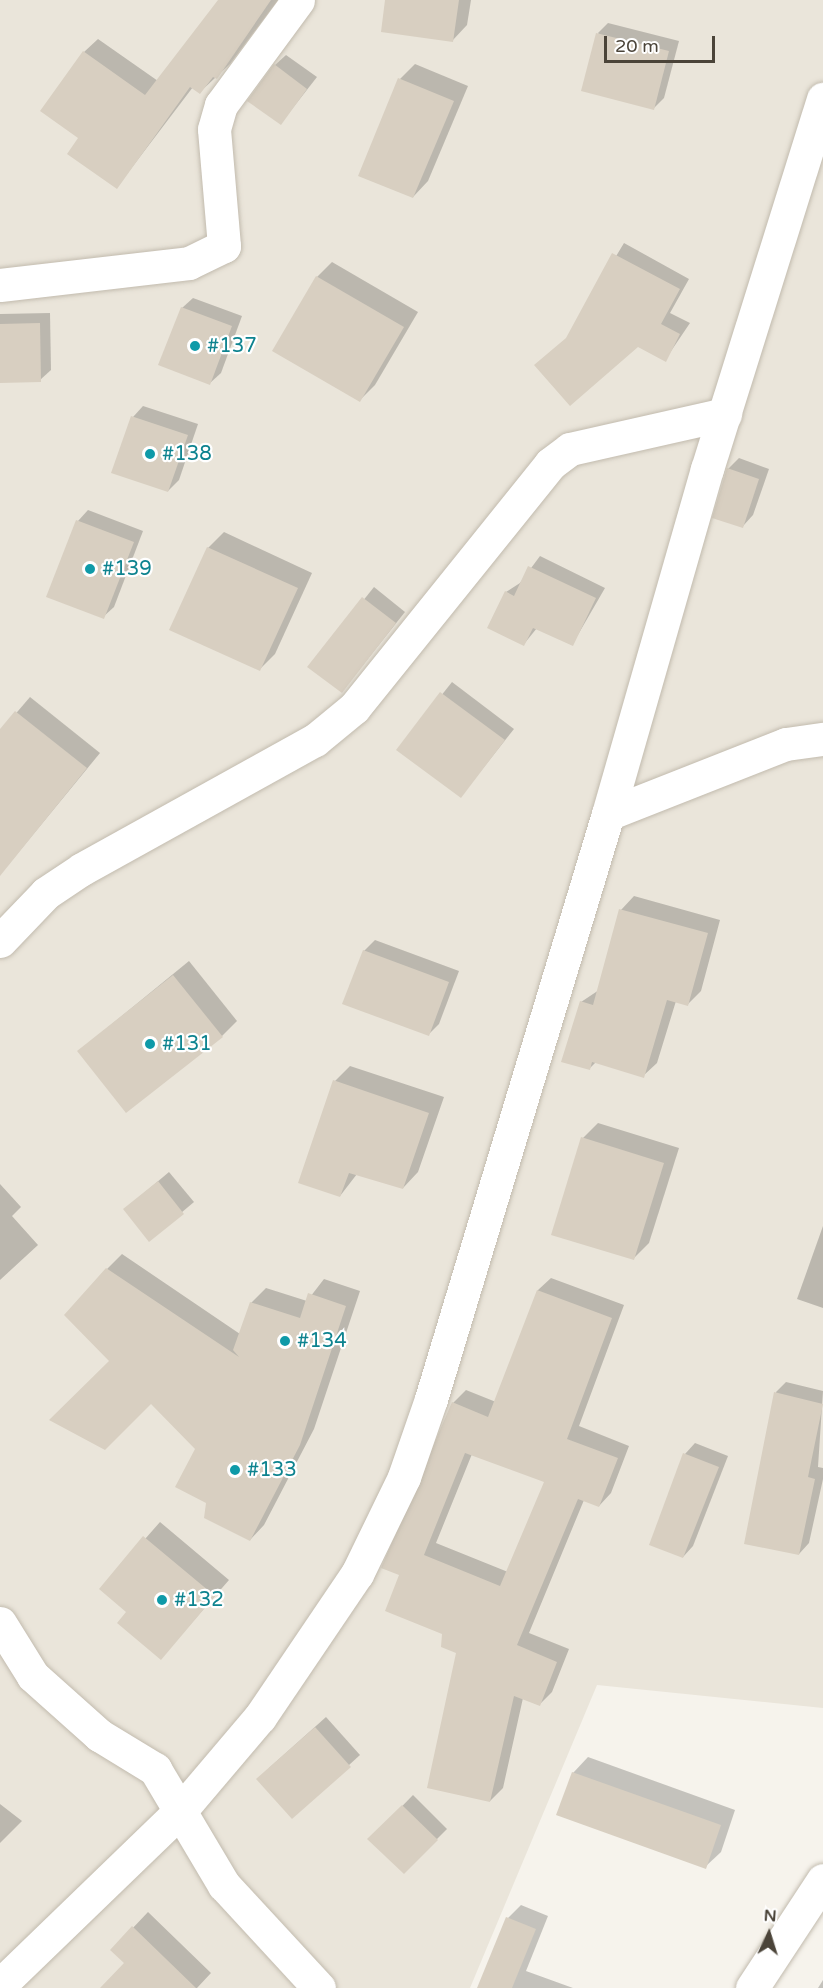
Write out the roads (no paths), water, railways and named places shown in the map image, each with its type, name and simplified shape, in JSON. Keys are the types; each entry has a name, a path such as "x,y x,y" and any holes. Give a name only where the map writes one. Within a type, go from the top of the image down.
{"street":[{"path":"0,285 189,263 224,246 214,129 221,105 298,0"},
{"path":"0,1985 181,1810 260,1717 357,1574 404,1477 608,814 725,414 823,99"},
{"path":"2,935 46,893 82,869 315,740 354,708 550,464 563,454 610,437 725,414"},
{"path":"608,814 786,744 823,739"},
{"path":"0,1623 33,1676 99,1735 155,1768 224,1885 319,1988"},
{"path":"752,1988 823,1880"}],"place":[{"name":"#137","path":"195,346"},
{"name":"#138","path":"150,454"},
{"name":"#139","path":"90,569"},
{"name":"#131","path":"150,1044"},
{"name":"#134","path":"285,1341"},
{"name":"#133","path":"235,1470"},
{"name":"#132","path":"162,1600"}]}
